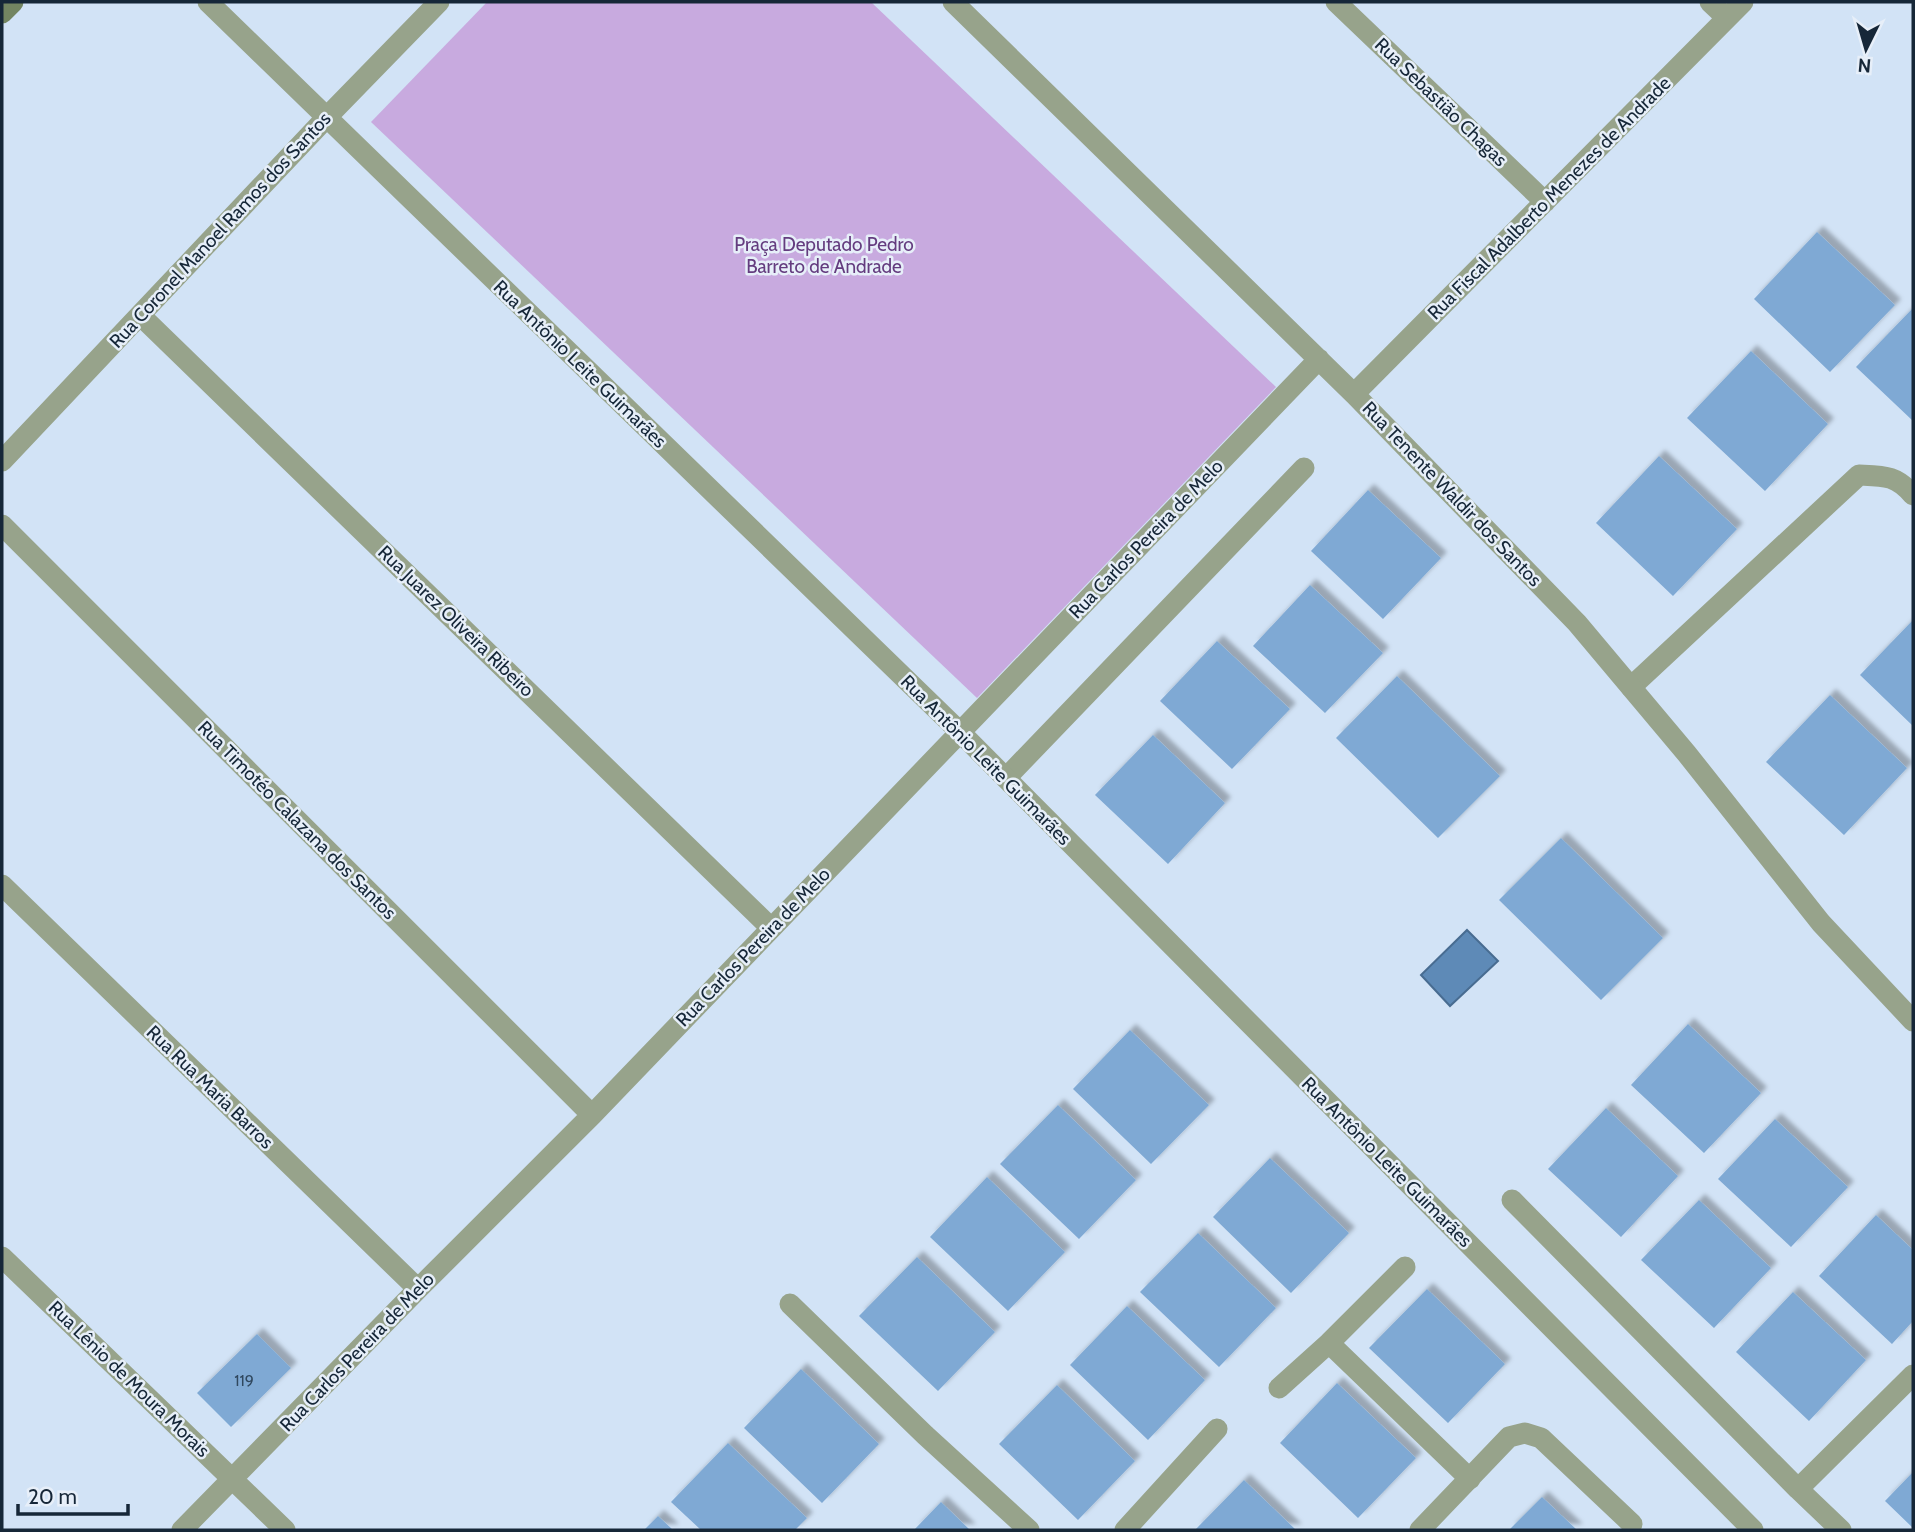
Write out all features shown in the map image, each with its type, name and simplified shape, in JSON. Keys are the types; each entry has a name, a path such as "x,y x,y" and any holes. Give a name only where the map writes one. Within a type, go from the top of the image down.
{"street":[{"path":"2,13 13,2"},
{"name":"Rua Antônio Leite Guimarães","path":"208,2 960,732 1753,1530"},
{"name":"Rua Coronel Manoel Ramos dos Santos","path":"2,461 439,2"},
{"name":"Rua Tenente Waldir dos Santos","path":"954,2 1319,359 1577,623 1687,754 1821,923 1913,1021"},
{"name":"Rua Sebastião Chagas","path":"1336,2 1545,202"},
{"path":"1710,2 1727,18"},
{"name":"Rua Fiscal Adalberto Menezes de Andrade","path":"1354,394 1743,2"},
{"name":"Rua Juarez Oliveira Ribeiro","path":"140,315 771,928"},
{"name":"Rua Carlos Pereira de Melo","path":"183,1530 592,1115 1319,359"},
{"path":"1006,778 1304,468"},
{"path":"1631,687 1859,475 1889,476 1904,484 1913,495"},
{"name":"Rua Timotéo Calazana dos Santos","path":"2,525 592,1115"},
{"name":"Rua Rua Maria Barros","path":"2,885 418,1289"},
{"path":"1512,1200 1841,1530"},
{"name":"Rua Lênio de Moura Morais","path":"2,1257 285,1530"},
{"path":"1279,1388 1329,1343 1405,1267"},
{"path":"790,1304 925,1436 1029,1530"},
{"path":"1329,1343 1470,1479"},
{"path":"1798,1489 1913,1375"},
{"path":"1125,1530 1217,1429"},
{"path":"1420,1530 1509,1437 1525,1433 1541,1437 1632,1524"}],"green space":[{"name":"Praça Deputado Pedro Barreto de Andrade","path":"487,2 871,2 1276,387 977,698 371,122"}],"water":[{"path":"1467,930 1498,961 1450,1006 1421,975"}],"building":[{"path":"1817,232 1895,305 1830,372 1754,299"},
{"path":"1913,308 1913,421 1856,367"},
{"path":"1751,351 1828,424 1765,491 1687,418"},
{"path":"1659,456 1737,529 1673,596 1596,523"},
{"path":"1368,490 1441,558 1383,619 1311,551"},
{"path":"1310,585 1383,653 1325,713 1253,646"},
{"path":"1913,620 1913,726 1860,675"},
{"path":"1217,641 1290,709 1232,769 1160,701"},
{"path":"1397,676 1500,776 1438,838 1336,738"},
{"path":"1830,695 1907,768 1844,835 1766,762"},
{"path":"1153,735 1225,803 1168,864 1095,795"},
{"path":"1561,838 1663,938 1601,1000 1499,900"},
{"path":"1688,1024 1761,1093 1704,1153 1631,1085"},
{"path":"1130,1030 1209,1105 1151,1164 1073,1089"},
{"path":"1058,1105 1136,1180 1079,1239 1000,1164"},
{"path":"1606,1108 1678,1176 1621,1237 1548,1169"},
{"path":"1775,1119 1848,1187 1791,1247 1718,1179"},
{"path":"1270,1158 1349,1233 1291,1293 1213,1217"},
{"path":"987,1177 1065,1252 1008,1311 930,1237"},
{"path":"1699,1200 1771,1268 1714,1328 1641,1260"},
{"path":"1876,1215 1913,1250 1913,1321 1892,1344 1819,1276"},
{"path":"1198,1233 1276,1308 1219,1367 1140,1292"},
{"path":"917,1257 995,1332 938,1391 859,1316"},
{"path":"1427,1289 1505,1364 1448,1423 1369,1348"},
{"path":"1793,1292 1866,1360 1809,1421 1736,1352"},
{"path":"1127,1306 1205,1380 1148,1440 1070,1365"},
{"path":"257,1334 291,1368 231,1427 197,1393"},
{"path":"801,1369 879,1444 822,1503 744,1428"},
{"path":"1337,1383 1416,1458 1358,1518 1280,1443"},
{"path":"1057,1385 1135,1461 1078,1520 999,1444"},
{"path":"728,1443 807,1518 795,1530 701,1530 671,1502"},
{"path":"1913,1472 1913,1528 1885,1501"},
{"path":"1244,1480 1296,1530 1195,1530"},
{"path":"1542,1497 1577,1530 1509,1530"},
{"path":"941,1502 970,1530 914,1530"},
{"path":"658,1516 673,1530 644,1530"}]}
